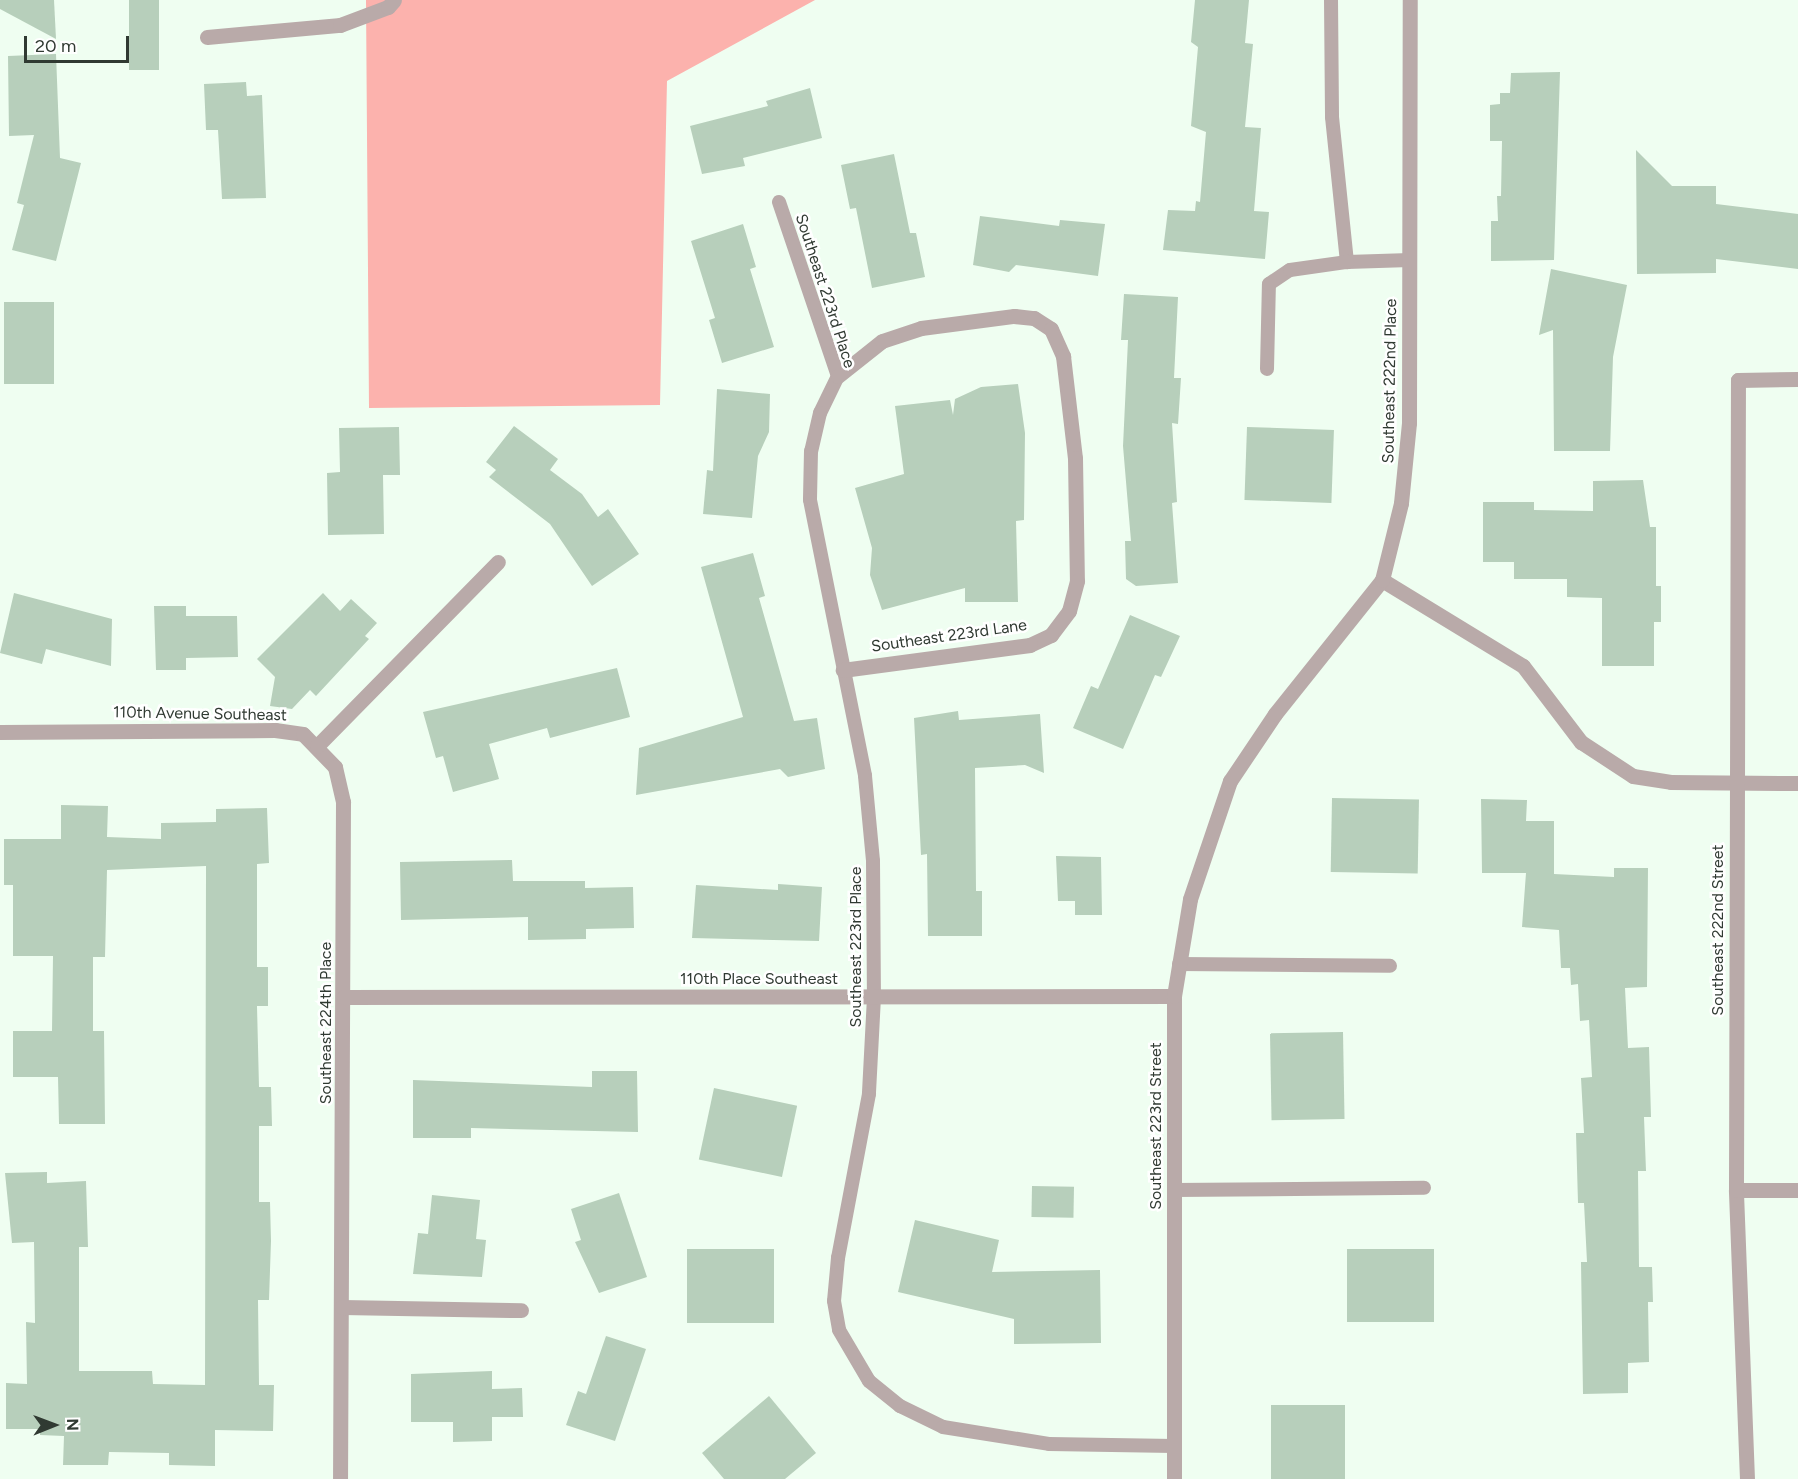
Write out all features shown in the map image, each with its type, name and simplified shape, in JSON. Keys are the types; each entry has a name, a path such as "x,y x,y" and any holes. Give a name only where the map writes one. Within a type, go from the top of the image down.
{"street":[{"path":"207,37 340,25 394,0"},
{"name":"Southeast 222nd Place","path":"1230,781 1275,714 1382,580 1407,462 1410,0"},
{"name":"Southeast 223rd Lane","path":"838,376 882,341 921,328 1014,316 1034,318 1050,329 1063,356 1075,458 1077,570 1070,611 1051,635 1030,645 843,670"},
{"name":"Southeast 222nd Street","path":"1747,1479 1736,1190 1738,380 1798,379"},
{"path":"317,746 498,562"},
{"path":"1382,580 1523,666 1581,742 1605,762 1633,776 1736,784 1798,783"},
{"name":"110th Avenue Southeast","path":"0,732 275,730 303,734 317,746"},
{"name":"Southeast 224th Place","path":"317,746 335,767 343,802 344,997 340,1479"},
{"name":"Southeast 223rd Street","path":"1174,1479 1174,996 1190,899 1230,781"},
{"name":"110th Place Southeast","path":"344,997 1174,996"},
{"path":"1736,1190 1798,1190"},
{"path":"342,1307 522,1310"}],"lane":[{"path":"1331,0 1332,117 1347,262"},
{"name":"Southeast 223rd Place","path":"779,202 838,376 820,413 811,451 810,500 866,786 873,861 874,998 869,1094 834,1301 839,1330 852,1357 869,1381 900,1406 943,1427 1049,1444 1174,1446"},
{"path":"1267,369 1269,284 1290,270 1347,262 1410,260"},
{"path":"1179,964 1390,966"},
{"path":"1174,1190 1424,1188"}],"shaded area":[{"path":"366,0 815,0 667,81 660,405 369,408"}],"building":[{"path":"0,0 54,0 56,39 0,9"},
{"path":"129,0 159,0 159,70 129,70"},
{"path":"1195,0 1249,0 1245,43 1253,44 1245,127 1261,128 1254,211 1269,212 1265,259 1163,250 1168,210 1195,211 1196,201 1200,202 1206,132 1191,126 1198,47 1191,42"},
{"path":"56,54 60,158 81,163 56,261 12,250 24,205 17,203 34,135 9,136 8,56"},
{"path":"1560,72 1554,260 1491,261 1491,221 1498,221 1497,196 1501,196 1502,141 1490,141 1490,105 1500,104 1500,93 1510,93 1511,73"},
{"path":"246,82 247,96 262,95 266,198 222,199 218,130 206,130 204,84"},
{"path":"810,88 822,138 743,158 745,166 702,174 690,126 768,106 766,101"},
{"path":"1636,150 1672,186 1716,186 1716,204 1798,214 1798,269 1716,259 1716,273 1637,274"},
{"path":"894,154 910,233 916,233 925,277 872,288 856,208 850,209 841,165"},
{"path":"980,216 1059,226 1060,220 1105,224 1098,276 1016,265 1009,272 973,265"},
{"path":"743,224 756,267 750,269 774,347 722,363 709,320 715,318 691,241"},
{"path":"1551,269 1627,285 1613,357 1610,451 1554,451 1553,330 1539,335"},
{"path":"1124,294 1178,297 1174,378 1181,378 1178,424 1172,423 1177,502 1172,503 1178,583 1136,586 1126,579 1125,541 1131,541 1123,446 1128,340 1121,340"},
{"path":"4,302 54,302 54,384 4,384"},
{"path":"1018,384 1025,433 1024,520 1016,521 1018,602 965,602 965,588 882,610 870,575 872,548 855,488 904,474 895,406 950,400 953,415 955,399 981,387"},
{"path":"717,389 770,394 769,432 758,456 752,518 703,514 707,470 713,471"},
{"path":"514,426 558,459 550,470 582,494 598,517 608,509 639,554 592,586 550,524 489,477 496,470 486,462"},
{"path":"399,427 400,475 383,475 384,534 328,535 327,473 340,472 339,428"},
{"path":"1247,427 1334,430 1331,503 1244,500"},
{"path":"1643,480 1650,527 1656,527 1656,586 1661,586 1661,622 1654,622 1654,666 1602,666 1602,598 1567,597 1567,579 1514,579 1514,562 1483,562 1483,502 1534,502 1534,510 1593,511 1593,481"},
{"path":"753,553 765,596 759,598 794,721 817,718 825,769 788,777 780,769 636,795 639,748 743,717 701,567"},
{"path":"14,593 112,619 111,666 46,649 42,664 0,653"},
{"path":"323,593 340,611 351,599 377,623 365,636 369,639 316,696 310,690 292,709 270,706 275,677 257,659"},
{"path":"154,606 186,606 186,616 237,616 238,657 186,658 186,670 156,670"},
{"path":"1130,615 1180,636 1161,677 1155,675 1123,749 1073,728 1091,686 1098,689"},
{"path":"617,668 630,717 550,738 547,728 489,744 499,779 453,792 443,756 436,758 423,712"},
{"path":"958,711 959,720 1040,714 1044,773 1025,765 975,768 976,891 982,891 982,936 928,936 927,854 921,855 914,718"},
{"path":"1332,798 1419,800 1418,874 1331,872"},
{"path":"1481,799 1527,800 1526,821 1554,821 1554,874 1614,877 1614,868 1648,868 1647,987 1625,988 1628,1048 1649,1047 1651,1117 1644,1117 1646,1171 1638,1171 1639,1267 1652,1267 1653,1302 1648,1302 1649,1362 1628,1363 1628,1393 1583,1394 1581,1262 1587,1262 1584,1203 1578,1203 1576,1133 1584,1133 1581,1078 1592,1077 1589,1020 1580,1021 1578,984 1571,985 1570,968 1561,968 1559,930 1522,927 1526,873 1482,873"},
{"path":"61,805 108,806 107,837 161,839 161,823 216,822 216,809 267,808 269,863 257,864 257,967 268,967 268,1006 257,1006 259,1087 271,1087 272,1126 259,1126 259,1202 270,1202 271,1241 269,1300 258,1300 259,1385 274,1385 273,1431 215,1430 215,1466 169,1465 169,1453 109,1452 108,1465 63,1465 64,1436 40,1435 40,1429 6,1429 6,1383 27,1384 26,1322 35,1323 34,1242 12,1243 5,1173 47,1172 47,1183 86,1181 88,1247 79,1247 79,1371 152,1371 153,1384 205,1385 206,866 107,870 105,957 93,957 93,1031 104,1031 105,1124 59,1124 58,1077 13,1077 13,1031 52,1031 53,956 13,956 13,885 4,885 4,839 61,839"},
{"path":"1056,856 1101,857 1102,915 1075,915 1075,901 1058,901"},
{"path":"512,860 513,881 585,881 585,888 633,887 634,928 586,929 586,939 528,940 528,917 401,920 400,862"},
{"path":"778,884 822,887 819,941 692,938 696,885 778,890"},
{"path":"1343,1032 1345,1119 1272,1120 1270,1033"},
{"path":"592,1071 637,1071 638,1132 471,1128 471,1138 413,1138 413,1080 592,1087"},
{"path":"714,1088 797,1106 782,1177 699,1159"},
{"path":"1032,1186 1074,1187 1073,1218 1031,1217"},
{"path":"619,1193 647,1277 599,1293 575,1242 581,1240 571,1209"},
{"path":"432,1195 480,1200 476,1239 486,1240 482,1277 413,1274 418,1233 428,1234"},
{"path":"915,1220 999,1240 992,1272 1100,1270 1101,1343 1014,1344 1014,1319 898,1292"},
{"path":"687,1249 774,1249 774,1323 687,1323"},
{"path":"1347,1249 1434,1249 1434,1322 1347,1322"},
{"path":"606,1336 646,1349 615,1441 566,1425 578,1391 586,1394"},
{"path":"492,1371 492,1389 522,1388 523,1417 492,1417 492,1441 453,1442 453,1422 411,1422 411,1374"},
{"path":"769,1396 816,1453 785,1479 724,1479 702,1453"},
{"path":"1271,1405 1345,1405 1345,1479 1271,1479"}]}
